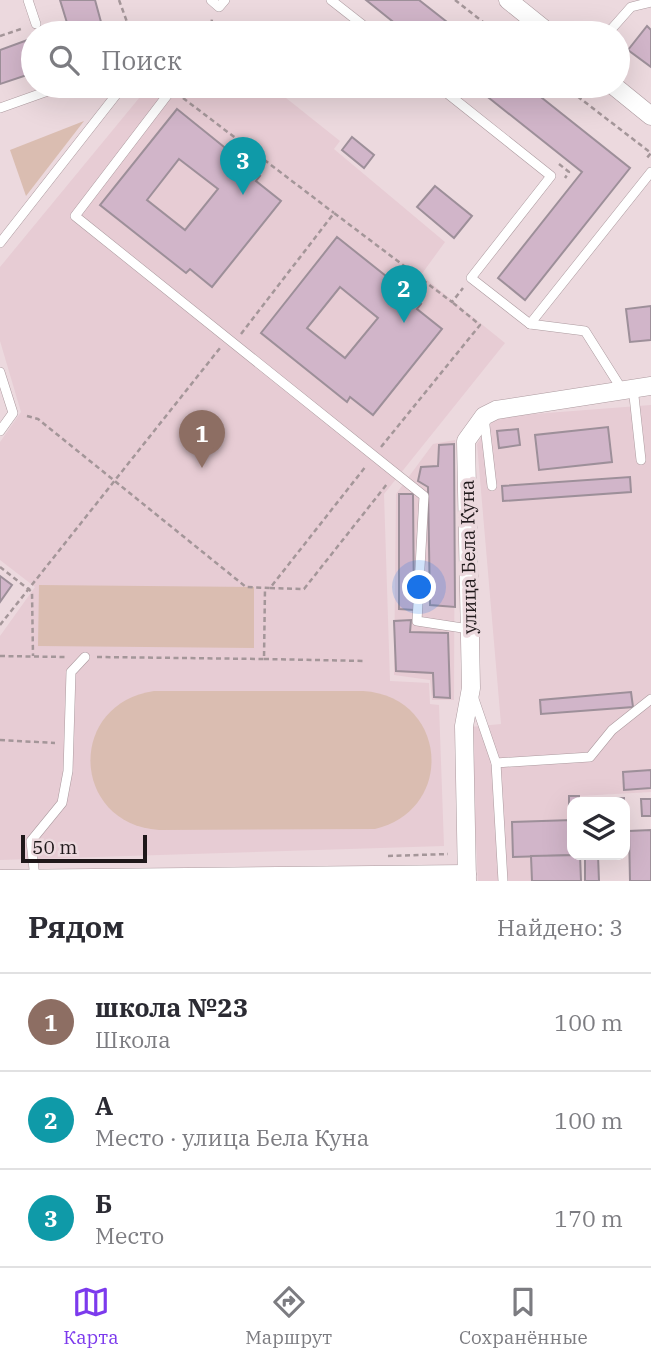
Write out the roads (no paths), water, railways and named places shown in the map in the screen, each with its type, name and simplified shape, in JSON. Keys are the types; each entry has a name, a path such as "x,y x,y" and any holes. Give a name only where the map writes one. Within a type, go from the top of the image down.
{"street":[{"path":"508,0 534,21"},
{"path":"629,98 651,116"},
{"path":"484,416 505,407 635,387"},
{"name":"улица Бела Куна","path":"0,879 467,878 464,726 471,688 466,441 484,416"}],"lane":[{"path":"28,0 35,21"},
{"path":"211,0 219,7 225,0"},
{"path":"331,0 358,21"},
{"path":"619,21 631,7 651,2"},
{"path":"0,108 28,98"},
{"path":"0,243 114,98"},
{"path":"166,98 75,216 424,496 417,621 468,629"},
{"path":"453,98 551,176 471,278 530,324 585,331 635,387 641,460"},
{"path":"530,324 651,172"},
{"path":"0,372 13,413 0,431"},
{"path":"484,416 492,486"},
{"path":"36,879 31,841 62,803 71,672 85,657"},
{"path":"471,688 496,763 503,881"},
{"path":"496,763 590,757 612,730 651,699"}],"place":[{"name":"Б","path":"243,195"},
{"name":"А","path":"404,323"},
{"name":"школа №23","path":"202,468"}]}
